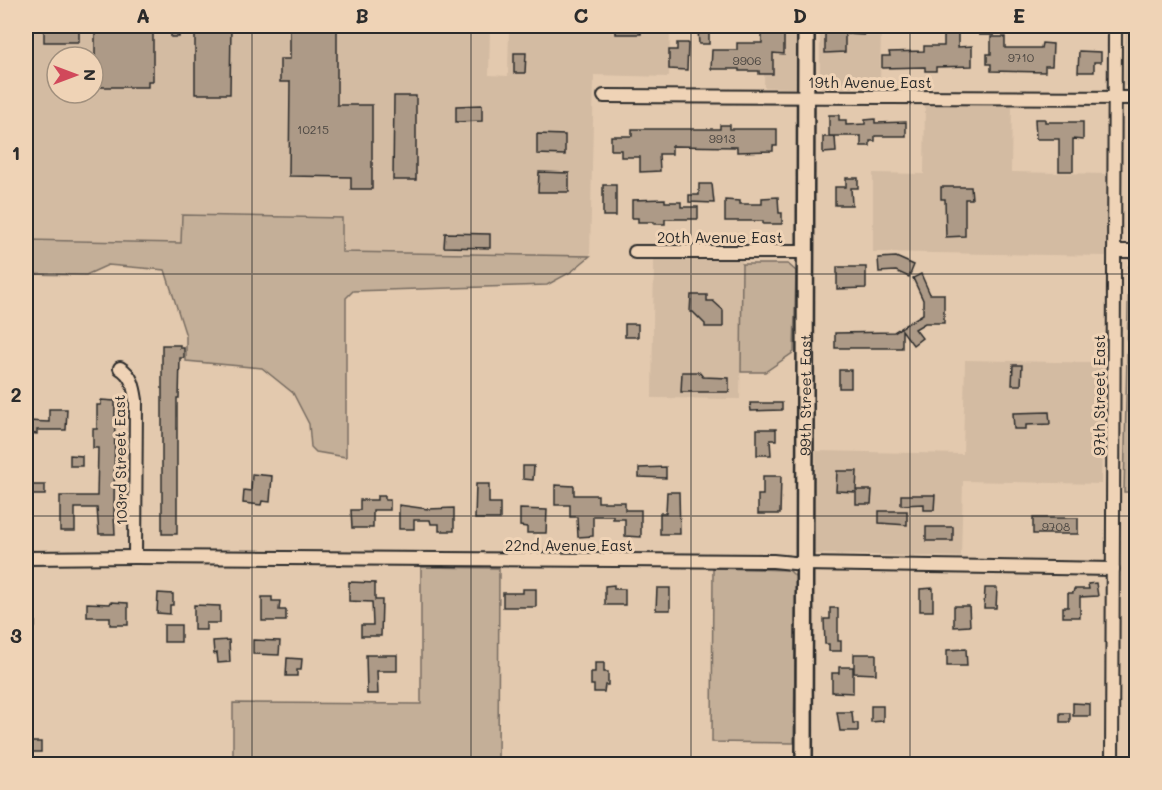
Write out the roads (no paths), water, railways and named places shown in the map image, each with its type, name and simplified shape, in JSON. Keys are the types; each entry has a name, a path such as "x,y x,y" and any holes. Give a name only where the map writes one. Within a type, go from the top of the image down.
{"street":[{"name":"99th Street East","path":"804,765 806,26"},
{"name":"97th Street East","path":"1112,765 1115,26"},
{"name":"19th Avenue East","path":"604,96 1137,98"},
{"path":"1115,251 1137,251"},
{"name":"20th Avenue East","path":"635,252 805,252"},
{"name":"103rd Street East","path":"120,368 131,378 136,400 135,556"},
{"name":"22nd Avenue East","path":"26,558 135,556 773,561 804,564 1113,569"}]}
